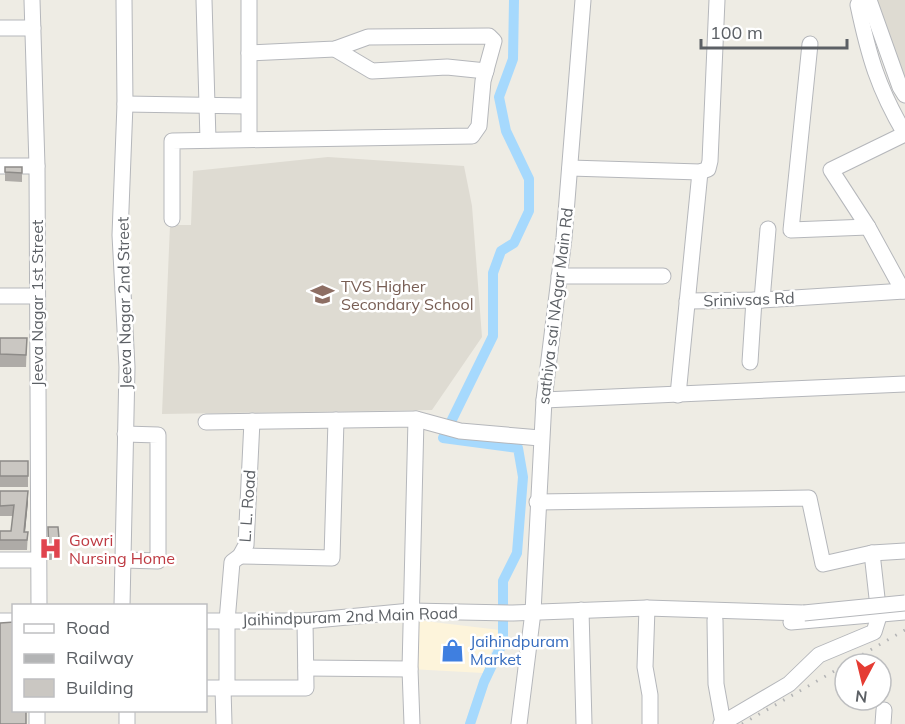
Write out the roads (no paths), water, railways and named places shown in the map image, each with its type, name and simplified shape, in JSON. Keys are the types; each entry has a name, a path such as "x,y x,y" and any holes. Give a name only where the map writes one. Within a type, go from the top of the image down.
{"street":[{"name":"Jeeva Nagar 1st Street","path":"33,0 37,166 39,604"},
{"name":"Jeeva Nagar 2nd Street","path":"122,604 126,367 120,235 124,0"},
{"path":"204,0 208,140"},
{"path":"249,0 249,139"},
{"name":"sathiya sai NAgar Main Rd","path":"519,724 533,612 540,438 570,168 583,0"},
{"path":"570,168 700,172 708,169 717,0"},
{"path":"862,0 880,67 905,117"},
{"path":"862,0 858,5 870,61 886,100 905,134 831,170 868,227 904,291"},
{"path":"869,0 905,95"},
{"path":"0,28 33,28"},
{"path":"172,219 172,141 472,136 479,126 486,71 494,45 493,38 489,36 368,37 335,49 249,54"},
{"path":"810,44 791,230 868,227"},
{"path":"335,49 372,71 447,67 486,71"},
{"path":"124,104 248,106"},
{"path":"0,166 37,166"},
{"path":"687,301 700,172"},
{"path":"750,362 768,230"},
{"path":"559,276 663,276"},
{"name":"Srinivsas Rd","path":"678,395 687,301 758,300 904,291"},
{"path":"0,296 37,296"},
{"path":"544,399 905,384"},
{"path":"412,724 410,669 416,419"},
{"path":"206,422 416,419 460,431 540,438"},
{"path":"240,556 332,558 336,420"},
{"name":"L. L. Road","path":"227,621 232,561 240,556 246,546 252,422"},
{"path":"123,560 159,561 158,435 125,434"},
{"path":"537,502 808,498 823,564 872,553 905,551"},
{"path":"715,620 716,684 722,723 789,684 819,655 874,632 879,616 872,553"},
{"path":"0,560 38,560"},
{"name":"Jaihindpuram 2nd Main Road","path":"207,621 305,621 411,611 513,613 654,608 804,613 905,603"},
{"path":"650,724 650,695 645,667 654,608 685,619 792,622 905,612"},
{"path":"581,610 584,724"},
{"path":"224,724 227,621"},
{"path":"207,688 306,688 305,621"},
{"path":"306,668 410,669"}],"waterway":[{"path":"470,724 484,682 503,642 503,581 517,553 523,477 518,448 443,438 493,336 493,273 501,251 514,243 529,211 529,179 506,131 499,97 513,59 514,0"}],"railway":[{"path":"867,652 905,630"},
{"path":"742,724 833,672"}],"place":[{"name":"TVS Higher Secondary School","path":"323,295"},
{"name":"Gowri Nursing Home","path":"51,549"},
{"name":"Jaihindpuram Market","path":"452,650"}]}
